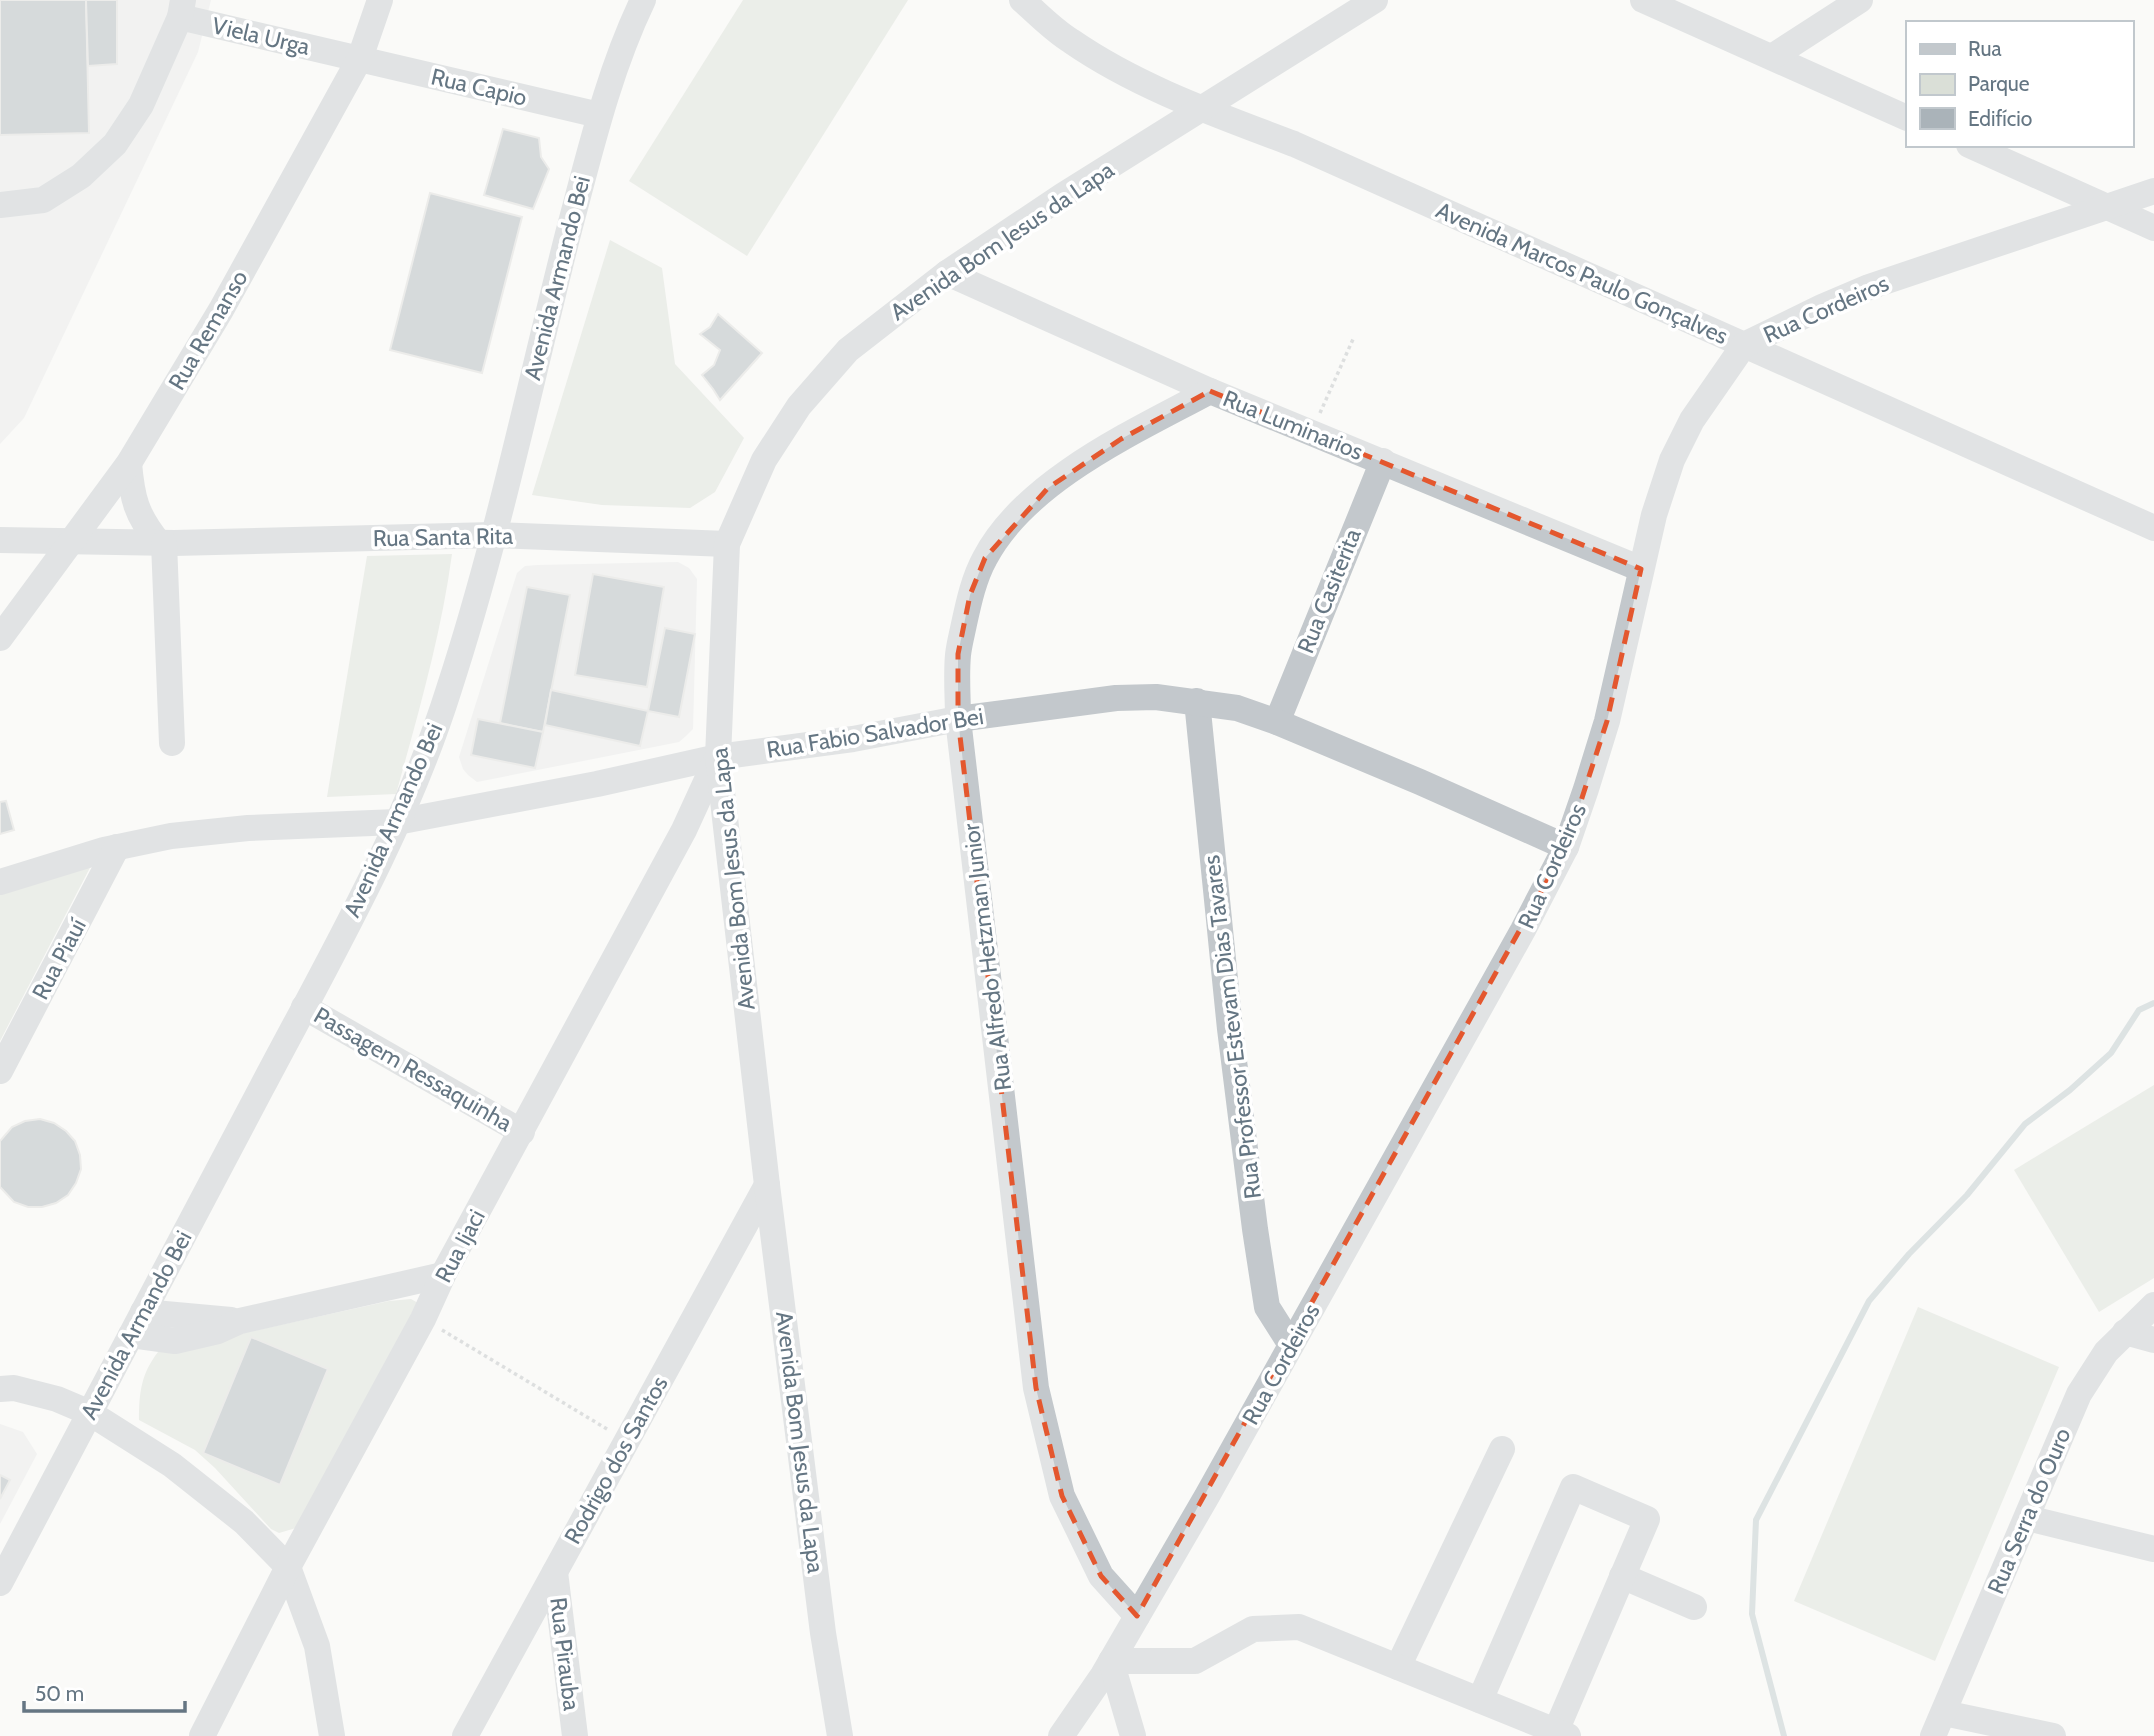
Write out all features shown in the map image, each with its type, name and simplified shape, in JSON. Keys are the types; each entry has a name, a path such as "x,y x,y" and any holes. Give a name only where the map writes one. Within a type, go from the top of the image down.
{"street":[{"name":"Rua Remanso","path":"0,638 129,463 221,310 360,58 380,0"},
{"name":"Avenida Armando Bei","path":"0,1583 304,1007 397,822 422,766 449,689 493,535 598,115 643,0"},
{"name":"Avenida Marcos Paulo Gonçalves","path":"1022,0 1069,40 1103,62 1203,109 1294,144 2154,528"},
{"name":"Avenida Bom Jesus da Lapa","path":"840,1736 823,1633 767,1185 718,757 727,544 764,460 799,406 848,350 947,273 1062,196 1375,0"},
{"path":"1643,0 1906,118"},
{"path":"1773,57 1860,0"},
{"name":"Viela Urga","path":"181,8 360,58"},
{"path":"0,205 43,200 81,176 115,144 141,105 181,8"},
{"name":"Rua Capio","path":"360,58 598,115"},
{"path":"1973,147 2154,228"},
{"name":"Rua Cordeiros","path":"1061,1736 1138,1616 1523,930 1566,847 1607,721 1654,515 1672,460 1692,420 1744,345 1822,307 1869,288 2154,191"},
{"name":"Rua Luminarios","path":"947,273 1210,391 1641,569"},
{"name":"Rua Alfredo Hetzman Junior","path":"1138,1616 1101,1576 1062,1496 1036,1388 958,719 958,654 970,595 985,558 1002,533 1048,488 1084,461 1210,391"},
{"name":"Rua Casiterita","path":"1277,722 1383,461"},
{"path":"129,463 132,495 139,515 162,543 172,743"},
{"name":"Rua Santa Rita","path":"0,540 162,543 493,535 727,544"},
{"name":"Rua Fabio Salvador Bei","path":"0,882 117,847 171,836 248,828 397,822 597,784 718,757 853,740 958,719 1116,698 1156,697 1237,708 1277,722 1566,847"},
{"name":"Rua Professor Estevam Dias Tavares","path":"1196,701 1230,1029 1255,1229 1267,1307 1291,1345"},
{"name":"Rua Ijaci","path":"202,1736 288,1567 423,1319 443,1275 684,830 718,757"},
{"name":"Rua Piauí","path":"2,1064 117,847"},
{"name":"Passagem Ressaquinha","path":"304,1007 522,1132"},
{"name":"Rodrigo dos Santos","path":"465,1736 767,1185"},
{"path":"131,1335 175,1341 218,1331 240,1321 443,1275"},
{"name":"Rua Serra do Ouro","path":"1939,1724 2079,1394 2106,1352 2154,1305"},
{"path":"143,1312 240,1321"},
{"path":"2125,1332 2154,1340"},
{"path":"0,1389 14,1388 57,1399 90,1413 183,1474 244,1522 288,1567 317,1646 332,1736"},
{"path":"1398,1667 1502,1449"},
{"path":"1133,1736 1111,1661 1195,1661 1252,1629 1299,1627 1398,1667 1480,1700 1562,1733 1622,1576 1647,1519 1573,1487 1480,1700"},
{"path":"2027,1518 2154,1549"},
{"name":"Rua Pirauba","path":"555,1572 575,1736"},
{"path":"1622,1576 1694,1607"},
{"path":"1939,1724 2053,1736"}],"path":[{"path":"1311,434 1354,337"},
{"path":"423,1319 626,1441"}],"highlighted area":[{"path":"1210,391 1641,569 1607,721 1566,847 1137,1616 1101,1576 1062,1496 1036,1388 958,719 958,654 970,595 985,558 1048,488 1121,439"}],"shaded area":[{"path":"0,0 211,0 198,52 24,418 0,444"},
{"path":"678,562 689,568 697,579 693,729 679,742 477,782 468,775 459,757 517,573 525,566 538,565"},
{"path":"0,1424 23,1432 37,1454 0,1524"}],"green space":[{"path":"743,0 908,0 747,256 629,181"},
{"path":"610,240 662,268 675,364 744,438 715,492 690,508 602,505 532,495"},
{"path":"452,554 435,645 396,794 327,797 367,556"},
{"path":"94,860 0,1041 0,895"},
{"path":"2154,1085 2154,1278 2099,1312 2014,1170"},
{"path":"411,1299 418,1303 296,1528 279,1533 271,1529 195,1450 139,1420 142,1384 158,1352 389,1301"},
{"path":"1918,1307 2059,1367 1935,1661 1794,1601"}],"building":[{"path":"0,0 86,0 89,133 0,135"},
{"path":"86,0 117,0 117,64 88,66"},
{"path":"503,129 539,138 541,157 549,169 533,209 484,195"},
{"path":"430,193 522,217 482,373 390,350"},
{"path":"718,314 762,353 720,400 702,375 714,365 720,350 700,334 710,327"},
{"path":"593,574 664,587 647,687 575,675"},
{"path":"527,587 570,595 543,732 500,723"},
{"path":"665,628 695,634 679,717 648,711"},
{"path":"551,690 648,711 640,746 545,725"},
{"path":"478,719 543,732 535,768 471,755"},
{"path":"6,801 14,830 0,834 0,802"},
{"path":"40,1119 54,1123 75,1141 81,1169 68,1195 56,1203 28,1207 14,1202 0,1187 0,1141 12,1127 25,1121"},
{"path":"251,1337 328,1369 280,1485 203,1453"},
{"path":"0,1475 10,1480 0,1499"}],"waterway":[{"path":"1784,1736 1752,1614 1756,1520 1869,1301 1909,1254 1967,1195 2025,1124 2070,1090 2111,1053 2139,1010 2154,1003"}]}
